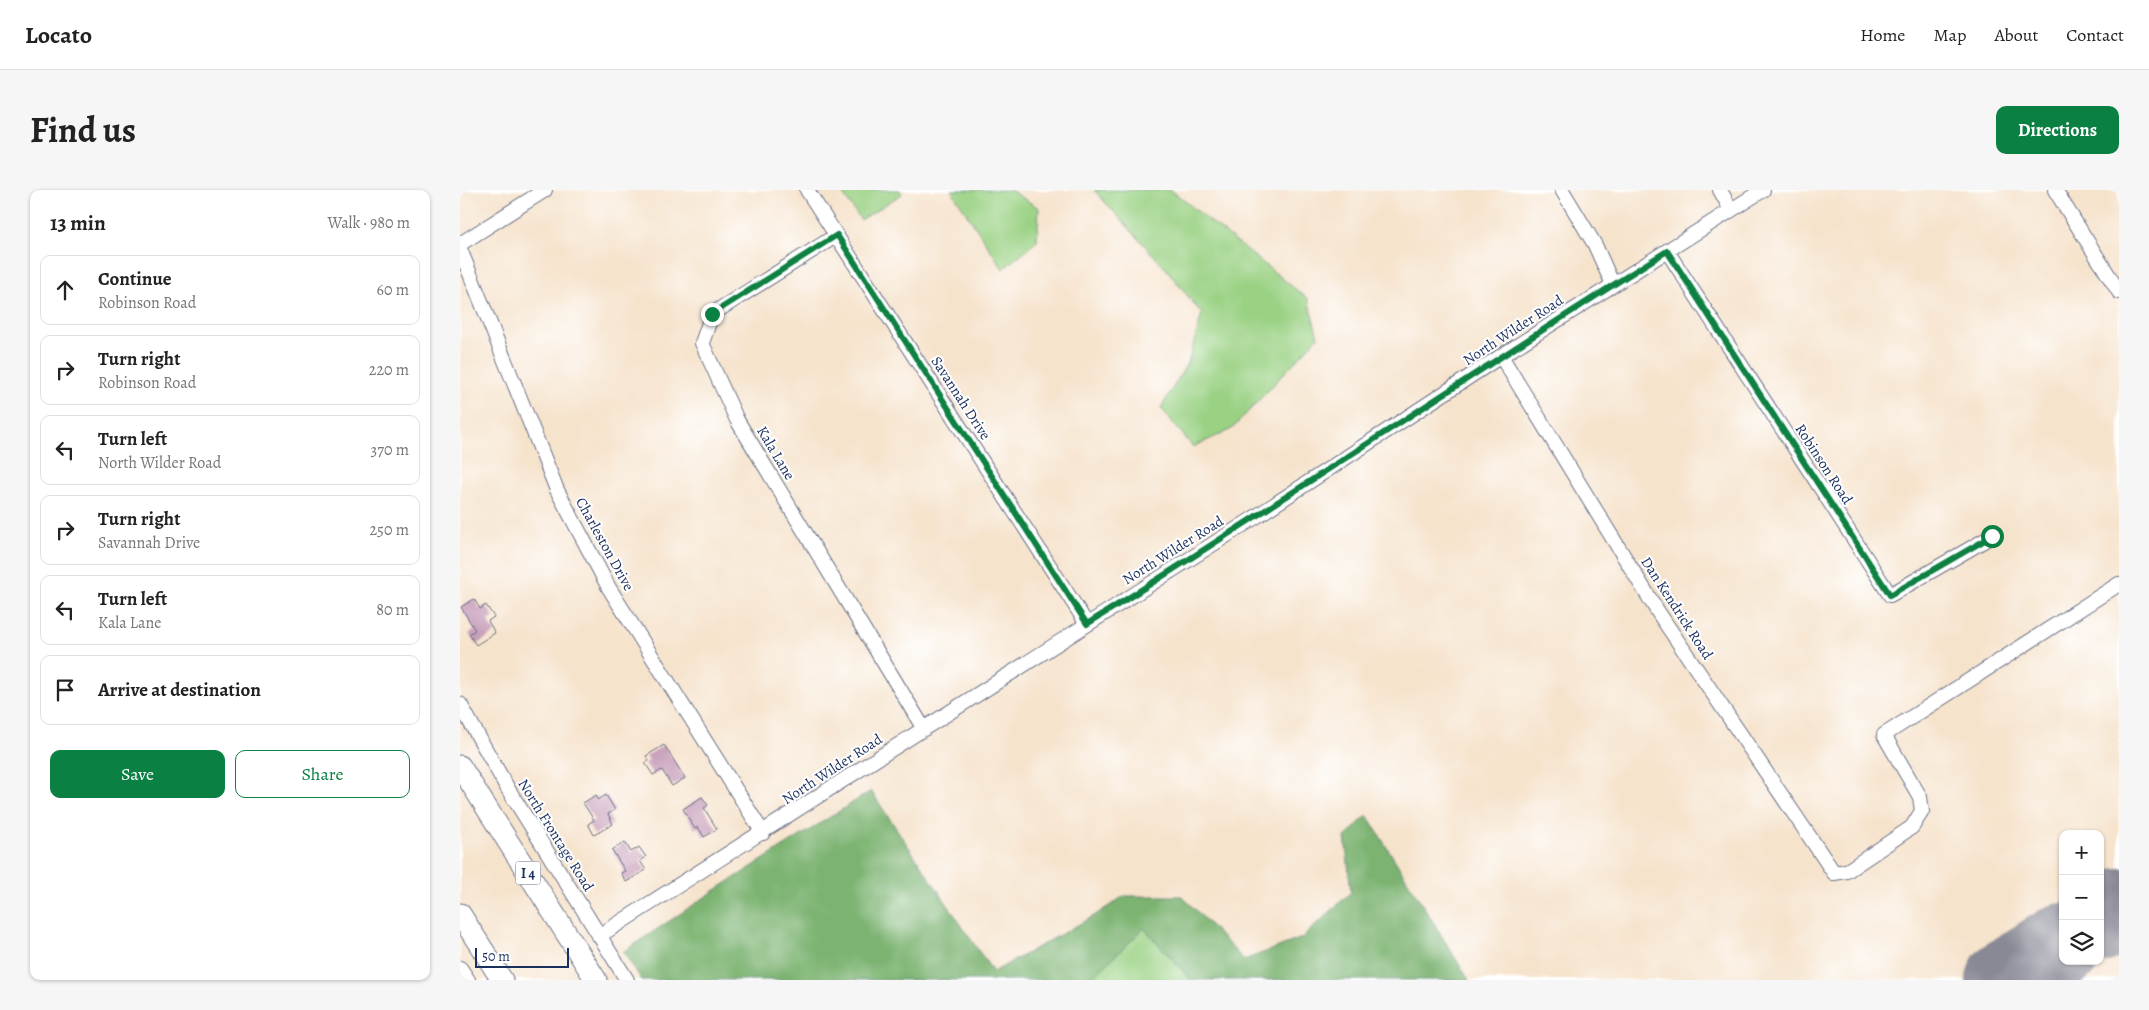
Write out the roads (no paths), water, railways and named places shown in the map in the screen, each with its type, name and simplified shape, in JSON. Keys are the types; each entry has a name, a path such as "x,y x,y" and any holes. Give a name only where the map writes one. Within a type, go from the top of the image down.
{"highway":[{"name":"I 4","path":"460,766 596,980"},
{"path":"460,914 497,973"},
{"path":"460,925 497,973"}],"street":[{"path":"460,244 545,190"},
{"name":"Savannah Drive","path":"806,190 837,235 1087,624"},
{"path":"1562,190 1595,245 1613,285"},
{"path":"1720,190 1731,210"},
{"name":"North Wilder Road","path":"599,936 1257,516 1500,356 1763,190"},
{"path":"2055,190 2119,292"},
{"name":"Kala Lane","path":"837,235 712,314 702,343 737,420 924,729"},
{"name":"Charleston Drive","path":"460,249 558,490 609,588 763,833"},
{"name":"Robinson Road","path":"1667,251 1890,595 1992,536"},
{"name":"Dan Kendrick Road","path":"1500,356 1658,612 1834,873 1847,871 1912,828 1922,811 1920,797 1884,735 2119,584"},
{"name":"North Frontage Road","path":"460,704 508,789 627,980"},
{"path":"460,968 468,980"}]}
